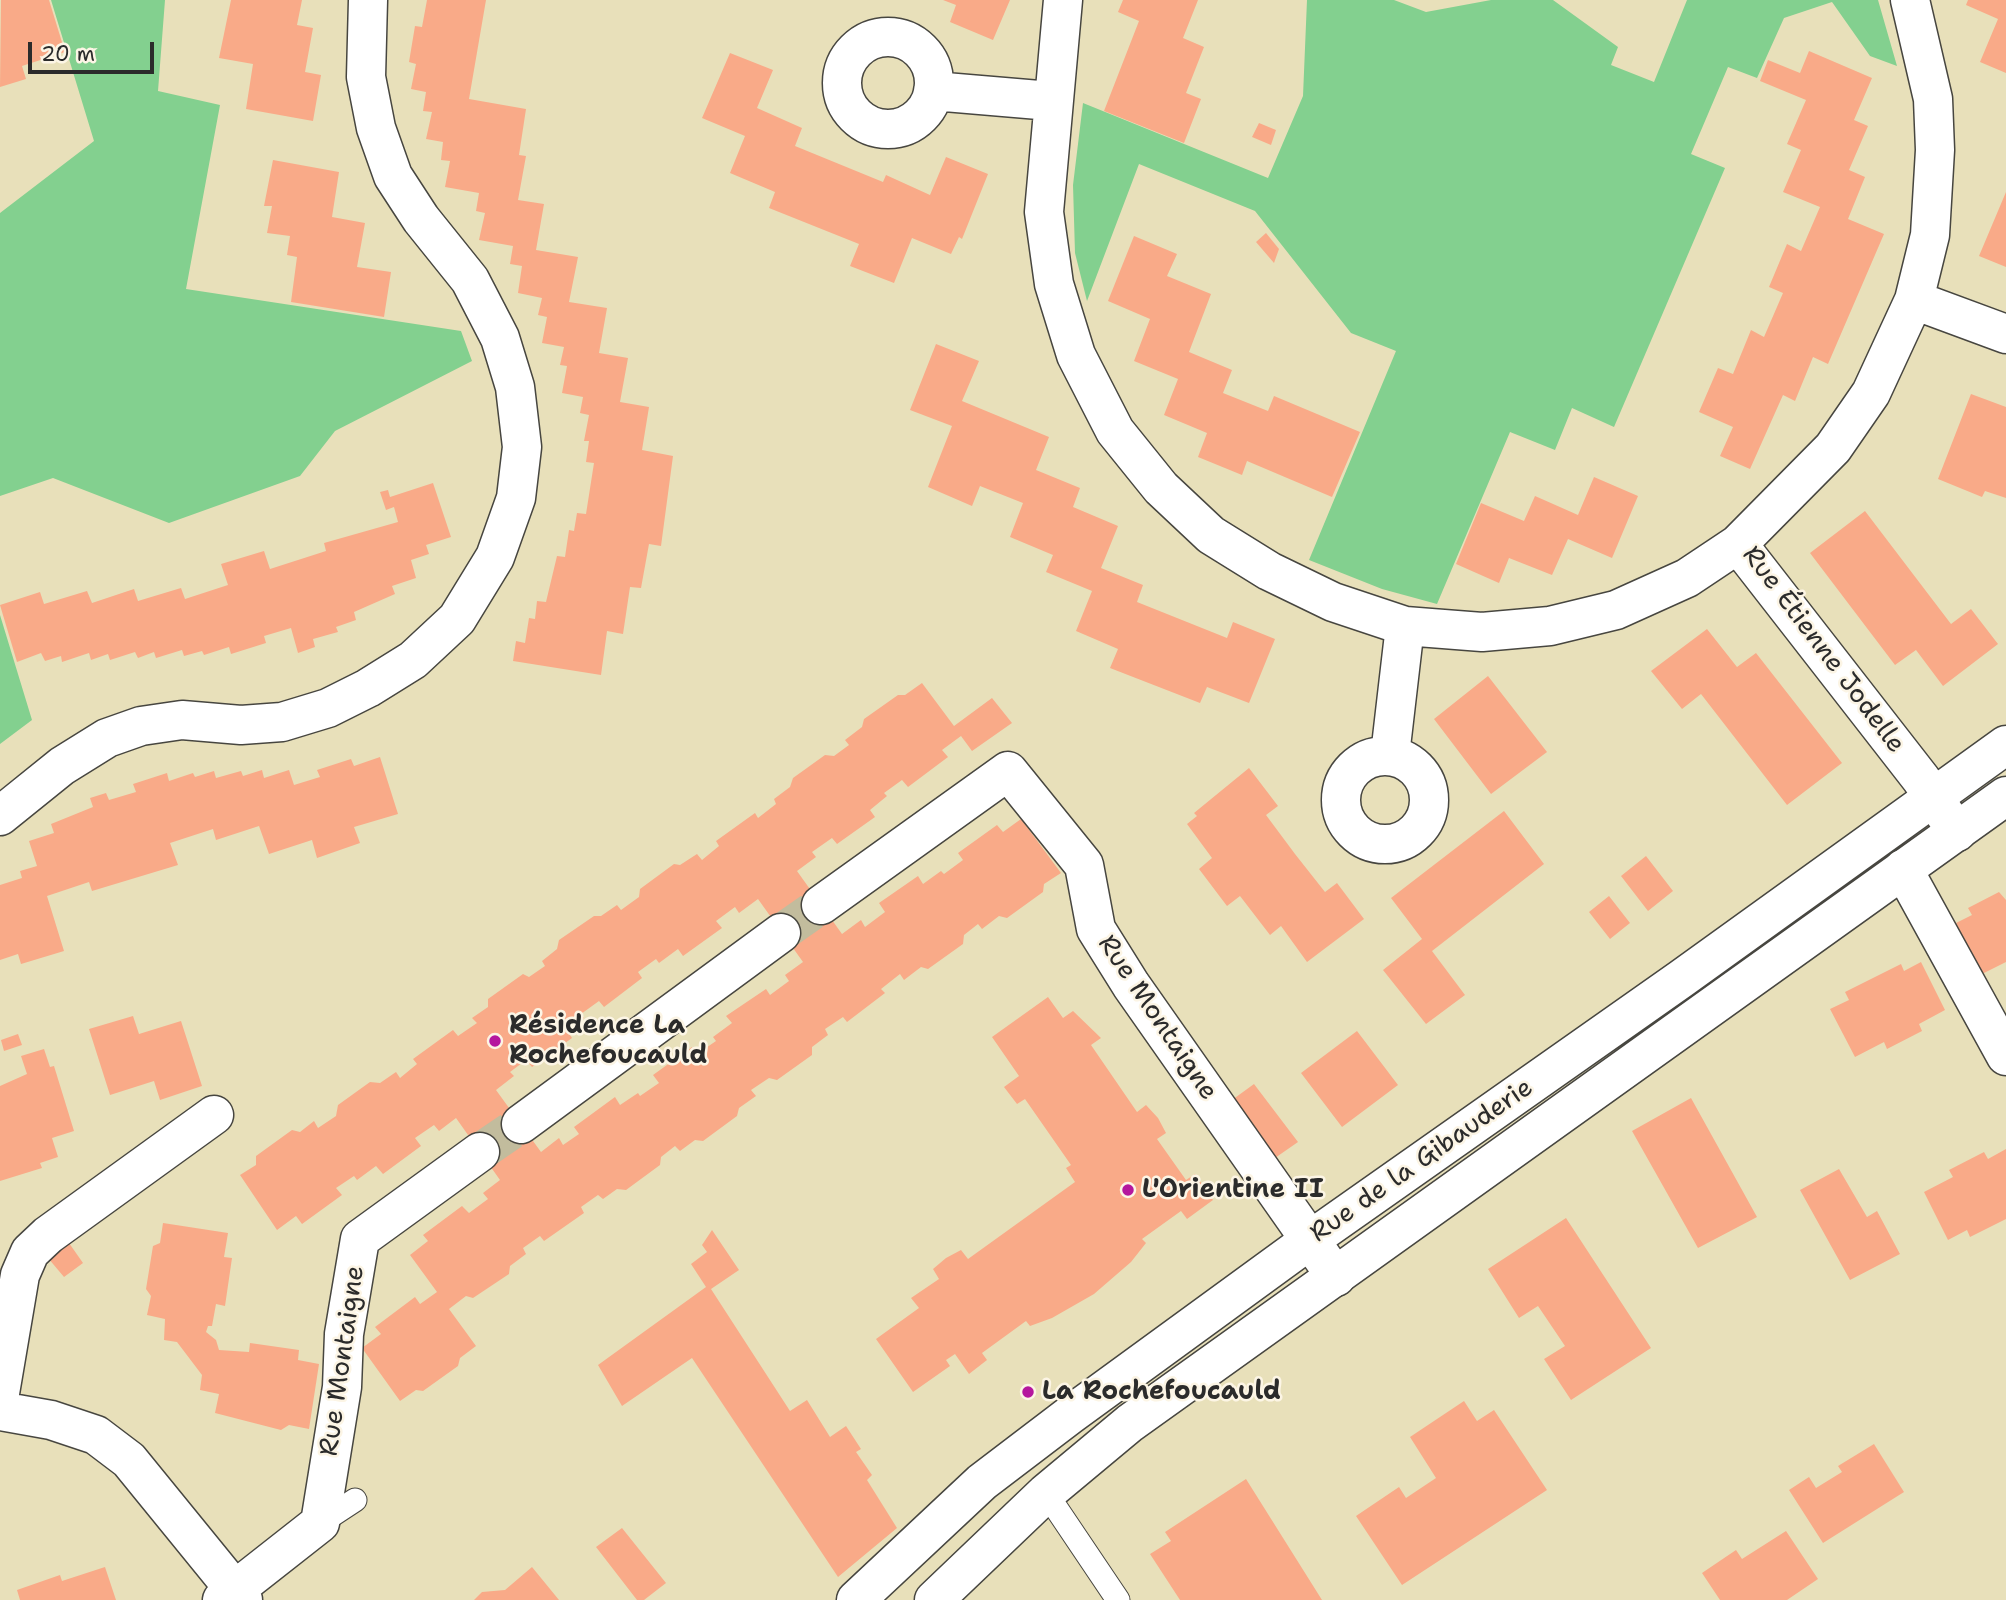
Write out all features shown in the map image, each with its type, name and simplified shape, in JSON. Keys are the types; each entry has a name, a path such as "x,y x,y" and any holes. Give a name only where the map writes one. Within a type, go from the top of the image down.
{"street":[{"path":"0,816 62,766 107,738 141,726 182,720 241,725 282,722 328,708 368,688 413,660 457,619 495,557 516,498 522,447 515,387 500,338 470,280 421,219 393,176 376,128 366,77 368,0"},
{"path":"1063,0 1051,101 1044,212 1054,284 1076,355 1115,431 1161,488 1211,536 1269,571 1333,602 1405,626 1482,632 1550,626 1628,604 1686,578 1738,544"},
{"name":"Rue Étienne Jodelle","path":"1910,0 1933,99 1935,150 1930,235 1914,300 1871,393 1833,448 1738,544 1934,796 1957,832"},
{"path":"933,91 1051,101"},
{"path":"1914,300 2006,334"},
{"path":"1390,755 1405,626"},
{"name":"Rue de la Gibauderie","path":"856,1600 982,1482 1310,1240 1681,979 2006,745"},
{"name":"Rue Montaigne","path":"821,905 1008,771 1084,865 1096,929 1131,985 1336,1277"},
{"name":"Rue de la Gibauderie","path":"934,1600 1046,1493 1130,1423 2006,796"},
{"path":"1903,869 2006,1056"},
{"path":"521,1124 781,933"},
{"path":"0,1394 20,1275 30,1252 214,1115"},
{"name":"Rue Montaigne","path":"320,1524 342,1387 344,1334 360,1239 480,1152"},
{"path":"0,1411 51,1420 96,1435 129,1460 233,1596 320,1524"}],"lane":[{"path":"1046,1493 1118,1600"},
{"path":"320,1524 355,1500"}],"green space":[{"path":"51,0 165,0 158,91 220,105 186,289 461,331 472,361 335,431 300,476 169,523 53,478 0,496 0,213 94,141"},
{"path":"1307,0 1394,0 1426,12 1491,0 1553,0 1618,47 1611,65 1654,82 1687,0 1878,0 1897,66 1870,56 1832,2 1784,18 1757,78 1728,67 1691,154 1725,168 1614,427 1572,408 1555,450 1510,432 1437,604 1382,589 1309,560 1396,351 1351,333 1255,211 1139,164 1087,301 1075,253 1073,185 1083,103 1268,178 1303,96"},
{"path":"0,615 32,720 0,744"}],"building":[{"path":"1,0 49,0 65,52 22,66 26,79 0,87"},
{"path":"231,0 302,0 297,25 313,28 305,72 321,75 313,121 246,109 253,64 219,58"},
{"path":"427,0 486,0 469,99 526,109 519,155 526,156 518,200 544,204 536,250 578,257 569,302 607,308 599,353 628,358 620,402 649,407 642,450 673,456 661,546 649,544 641,588 630,587 623,634 607,631 601,675 513,661 516,641 525,643 529,618 535,619 537,601 546,602 557,556 565,557 569,530 574,531 577,513 586,514 594,463 586,462 589,441 584,441 589,415 580,413 583,397 562,393 567,366 560,365 564,347 542,343 547,317 538,315 542,298 518,293 522,266 510,264 513,246 479,240 485,213 476,211 479,193 445,187 450,161 441,160 443,142 426,139 432,112 423,111 426,92 411,89 416,64 409,62 415,26 422,27"},
{"path":"943,0 1010,0 993,40 950,22 956,5"},
{"path":"1123,0 1198,0 1183,38 1204,47 1186,93 1201,99 1184,143 1104,111 1139,21 1118,12"},
{"path":"1968,0 2006,0 2006,73 1980,62 1998,19 1966,5"},
{"path":"1809,51 1872,78 1854,120 1868,126 1849,170 1865,177 1848,219 1884,234 1828,364 1813,357 1795,401 1783,395 1750,469 1720,456 1733,427 1699,412 1718,368 1733,374 1751,330 1764,337 1783,293 1769,287 1787,244 1801,251 1820,207 1783,192 1801,150 1787,144 1806,100 1760,81 1768,60 1800,73"},
{"path":"730,53 773,70 757,108 802,128 795,146 883,182 886,175 930,195 946,157 988,174 962,239 959,237 951,254 912,238 894,283 850,266 859,244 769,208 775,192 730,173 745,136 702,118"},
{"path":"1259,123 1276,130 1271,145 1252,137"},
{"path":"273,160 339,172 332,217 365,223 357,267 391,272 384,317 291,302 297,257 287,255 290,236 267,233 272,206 264,206"},
{"path":"2006,192 2006,267 1979,256"},
{"path":"1266,233 1279,249 1274,263 1256,242"},
{"path":"1134,236 1177,254 1167,276 1211,294 1189,352 1232,370 1223,393 1268,411 1274,396 1360,432 1332,497 1247,461 1242,475 1198,457 1207,433 1164,415 1178,379 1134,361 1150,319 1108,301"},
{"path":"936,344 979,361 962,401 1049,437 1036,470 1080,488 1073,507 1118,526 1101,568 1143,585 1137,602 1227,638 1233,622 1275,639 1249,703 1207,687 1200,703 1110,668 1118,649 1076,631 1092,591 1046,572 1053,555 1010,537 1023,503 980,486 972,506 928,487 952,426 910,410"},
{"path":"1971,394 2006,407 2006,498 1985,491 1982,497 1938,479"},
{"path":"1594,477 1638,496 1612,558 1568,539 1552,575 1509,558 1499,583 1456,564 1481,503 1524,521 1535,496 1578,515"},
{"path":"433,483 451,537 426,545 429,554 411,560 416,578 392,586 395,594 354,612 356,620 336,627 338,632 313,639 315,647 298,653 291,628 264,636 266,643 231,654 229,647 204,655 202,651 184,656 182,650 156,658 154,652 138,658 135,652 110,660 108,654 91,660 89,653 62,662 61,656 45,661 41,653 17,662 0,605 40,592 44,604 87,591 92,603 134,589 138,601 181,588 185,599 228,585 221,564 264,551 270,569 326,551 324,543 398,522 394,507 386,510 380,492 388,490 390,497"},
{"path":"1865,511 1951,624 1971,609 1998,644 1943,686 1916,650 1895,665 1810,553"},
{"path":"1707,629 1737,667 1756,653 1842,763 1787,805 1701,694 1682,709 1651,671"},
{"path":"1488,676 1547,752 1491,794 1434,719"},
{"name":"Résidence La Rochefoucauld","path":"922,683 954,726 992,698 1012,723 972,751 961,736 942,750 948,757 908,787 902,780 884,793 887,796 870,810 875,817 837,844 832,838 812,852 816,857 797,871 842,934 861,920 865,927 885,912 879,903 918,876 923,884 941,871 944,874 963,860 958,853 997,825 1003,832 1021,819 1061,873 1044,884 1043,892 1007,918 999,916 982,929 978,924 964,935 963,944 928,969 921,967 904,980 900,974 881,989 885,993 847,1022 843,1017 825,1029 828,1035 812,1047 812,1055 777,1080 769,1078 751,1090 756,1096 739,1108 737,1116 703,1141 695,1140 680,1151 675,1146 661,1157 660,1165 626,1190 617,1189 603,1199 598,1195 581,1207 584,1213 544,1241 540,1236 523,1248 526,1254 510,1266 509,1274 473,1298 466,1296 449,1309 476,1346 460,1358 458,1366 423,1391 416,1390 400,1401 362,1348 381,1334 375,1327 415,1297 420,1304 437,1292 410,1255 428,1241 423,1235 462,1206 469,1213 488,1199 483,1193 500,1180 456,1118 439,1131 434,1125 415,1138 421,1146 383,1174 376,1166 357,1180 354,1176 336,1188 342,1195 302,1224 296,1216 277,1230 240,1175 256,1165 256,1156 292,1130 300,1132 314,1121 318,1128 336,1116 338,1105 370,1082 380,1083 396,1072 400,1078 417,1064 413,1059 453,1030 458,1036 477,1023 472,1018 488,1007 488,999 523,974 529,977 545,966 542,961 557,949 559,940 594,916 601,916 617,905 621,910 639,897 640,889 674,864 680,865 697,854 702,860 719,846 716,841 755,813 758,818 776,804 774,799 790,787 793,778 825,755 834,756 849,745 845,740 862,727 864,719 898,695 905,695","holes":["758,899 803,962 785,975 789,981 770,995 766,989 726,1016 732,1023 713,1037 716,1041 697,1054 692,1047 653,1075 659,1083 640,1096 638,1093 620,1105 615,1097 574,1127 579,1134 563,1145 559,1138 541,1152 496,1090 514,1076 510,1072 526,1060 532,1067 572,1038 567,1030 584,1018 581,1014 599,1001 604,1007 642,978 638,972 656,959 659,963 678,949 683,956 722,928 716,921 735,907 739,913"]},
{"path":"380,757 398,814 354,827 360,843 317,858 312,840 269,854 259,826 216,840 213,829 170,843 178,865 92,891 89,882 47,896 64,951 21,964 18,954 0,960 0,885 22,878 20,871 37,866 29,841 54,833 51,824 93,807 90,798 106,793 109,800 136,792 133,784 167,773 169,781 193,773 195,777 214,771 216,778 241,771 243,776 262,770 264,778 289,770 294,785 320,777 317,770 351,759 354,766"},
{"path":"1249,768 1278,806 1266,815 1295,854 1325,892 1337,883 1364,919 1307,962 1281,926 1270,935 1240,896 1227,906 1199,869 1212,858 1187,824 1197,816 1194,813"},
{"path":"1504,811 1544,864 1432,951 1465,995 1426,1024 1383,970 1422,939 1391,898"},
{"path":"1646,856 1673,891 1648,911 1621,876"},
{"path":"1999,892 2006,900 2006,962 1982,974 1956,923 1972,915 1968,908"},
{"path":"1609,896 1630,923 1610,939 1589,912"},
{"path":"1921,962 1945,1010 1919,1024 1922,1031 1887,1049 1884,1042 1855,1057 1830,1009 1849,1000 1845,992 1901,964 1904,971"},
{"name":"L'Orientine II","path":"1048,997 1063,1018 1073,1011 1101,1038 1091,1045 1137,1112 1146,1105 1158,1118 1166,1133 1157,1139 1186,1180 1195,1174 1213,1200 1187,1219 1181,1211 1142,1239 1146,1243 1131,1262 1094,1294 1052,1318 1030,1326 1026,1321 982,1353 987,1360 969,1374 955,1354 946,1360 950,1366 913,1392 876,1339 919,1308 911,1298 939,1279 933,1269 946,1258 961,1250 968,1259 1075,1182 1066,1168 1071,1165 1025,1099 1017,1104 1004,1087 1019,1076 992,1037"},
{"path":"133,1016 139,1034 181,1021 202,1086 160,1100 154,1081 110,1095 89,1029"},
{"path":"1357,1031 1398,1085 1342,1127 1301,1073"},
{"path":"18,1034 22,1045 4,1051 1,1040"},
{"path":"44,1049 50,1067 54,1066 74,1131 52,1138 58,1157 40,1163 42,1168 0,1181 0,1086 27,1074 21,1056"},
{"path":"1254,1084 1298,1142 1275,1158 1232,1100"},
{"path":"1691,1098 1757,1217 1698,1248 1632,1131"},
{"path":"2006,1149 2006,1219 1970,1237 1967,1230 1948,1240 1924,1192 1953,1177 1949,1170 1984,1152 1988,1159"},
{"path":"1839,1169 1867,1217 1877,1211 1900,1254 1850,1280 1800,1190"},
{"path":"1566,1218 1651,1348 1571,1400 1544,1359 1565,1346 1538,1306 1519,1318 1488,1269"},
{"path":"163,1223 228,1233 224,1257 232,1258 225,1306 216,1304 212,1326 208,1326 206,1332 216,1340 219,1350 249,1352 250,1343 299,1350 298,1360 319,1364 309,1429 289,1425 281,1430 215,1413 219,1394 200,1390 202,1375 177,1342 164,1340 165,1319 147,1315 151,1296 146,1289 153,1246 160,1243"},
{"path":"712,1230 739,1270 711,1289 790,1411 807,1400 830,1437 846,1426 861,1449 856,1452 872,1475 867,1480 897,1528 838,1577 692,1358 622,1406 598,1365 706,1287 691,1264 707,1252 702,1245"},
{"path":"69,1243 83,1263 64,1277 48,1258"},
{"path":"1464,1401 1477,1421 1494,1410 1547,1490 1402,1585 1356,1516 1399,1487 1406,1498 1436,1478 1410,1437"},
{"path":"1874,1444 1904,1492 1823,1543 1789,1490 1809,1477 1816,1488 1842,1472 1838,1466"},
{"path":"1246,1479 1322,1600 1180,1600 1150,1554 1171,1541 1165,1532"},
{"path":"622,1528 666,1583 644,1600 637,1600 596,1547"},
{"path":"1786,1531 1818,1579 1787,1600 1720,1600 1702,1573 1736,1550 1742,1559"},
{"path":"105,1567 116,1600 20,1600 17,1590 60,1575 62,1581"},
{"path":"532,1567 559,1600 474,1600 482,1592 505,1590"}],"tunnel":[{"path":"781,933 821,905"},
{"path":"480,1152 521,1124"}],"place":[{"name":"Résidence La Rochefoucauld","path":"495,1041"},
{"name":"L'Orientine II","path":"1128,1190"},
{"name":"La Rochefoucauld","path":"1028,1392"}]}
